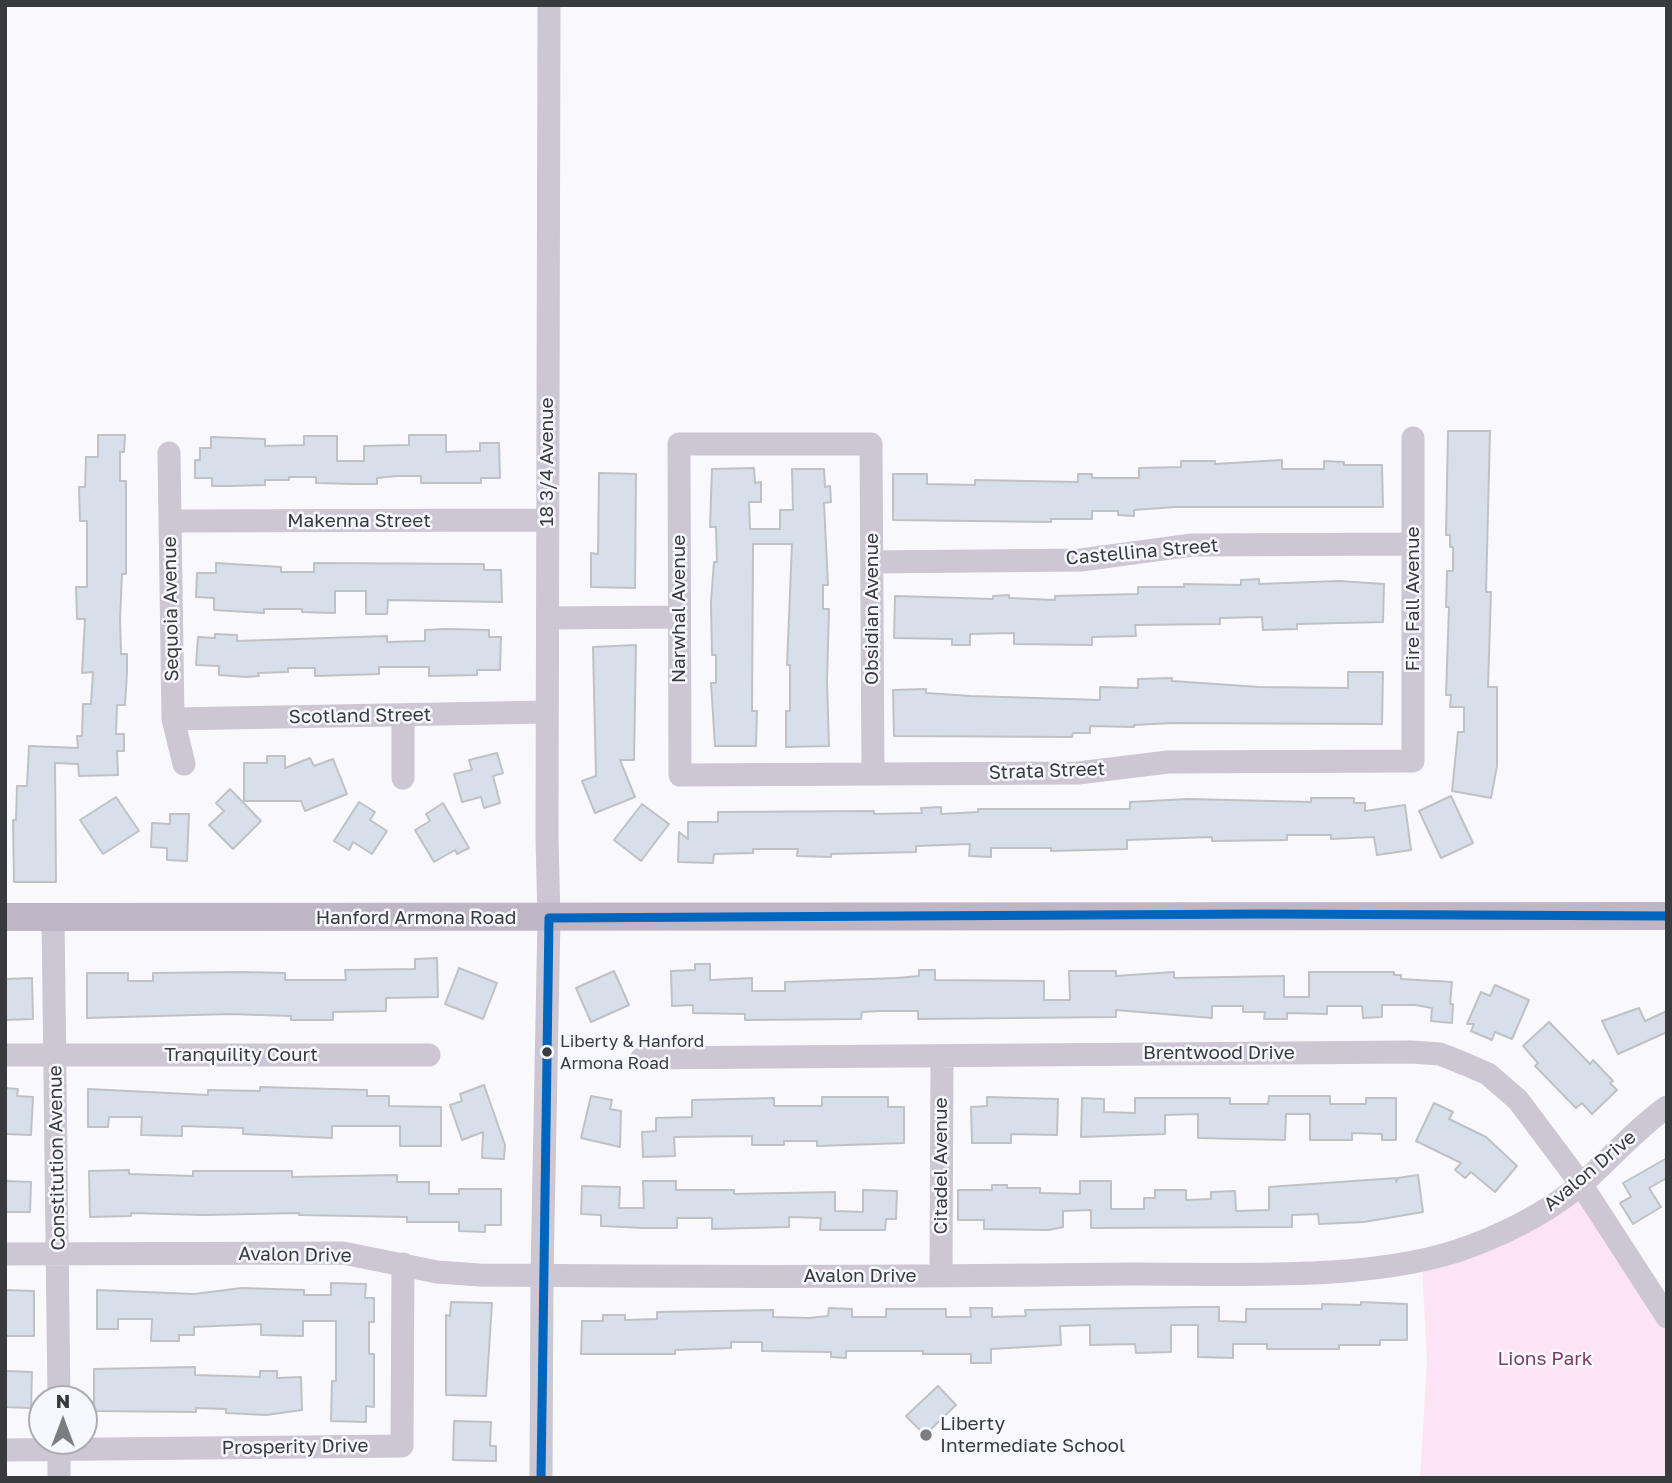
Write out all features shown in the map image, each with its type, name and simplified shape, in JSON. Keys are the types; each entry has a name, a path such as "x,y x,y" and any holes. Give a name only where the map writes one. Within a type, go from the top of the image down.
{"main road":[{"name":"Hanford Armona Road","path":"5,917 550,918 1265,914 1667,916"}],"street":[{"name":"18 3/4 Avenue","path":"541,1478 542,1275 550,918 547,712 549,5"},
{"name":"Fire Fall Avenue","path":"1413,438 1413,761"},
{"name":"Narwhal Avenue","path":"680,775 679,444 872,444"},
{"name":"Obsidian Avenue","path":"872,444 873,774"},
{"name":"Sequoia Avenue","path":"169,453 173,719 184,764"},
{"name":"Makenna Street","path":"170,521 547,520"},
{"name":"Castellina Street","path":"872,562 1081,560 1192,545 1413,544"},
{"path":"548,618 680,617"},
{"name":"Scotland Street","path":"173,719 547,712"},
{"path":"403,715 403,778"},
{"name":"Strata Street","path":"680,775 1078,773 1168,762 1413,761"},
{"name":"Constitution Avenue","path":"53,917 59,1385"},
{"name":"Brentwood Drive","path":"642,1058 1397,1052 1440,1055 1488,1074 1518,1100 1581,1184 1667,1317"},
{"name":"Tranquility Court","path":"5,1055 429,1055"},
{"name":"Citadel Avenue","path":"941,1276 942,1056"},
{"name":"Avalon Drive","path":"5,1254 343,1253 448,1273 542,1275 1292,1273 1418,1262 1500,1234 1537,1215 1581,1184 1667,1107"},
{"name":"Prosperity Drive","path":"98,1445 402,1446 403,1264"},
{"name":"Prosperity Drive","path":"5,1450 28,1448"},
{"path":"59,1455 59,1478"}],"green space":[{"name":"Lions Park","path":"1580,1199 1667,1329 1667,1478 1420,1478 1427,1362 1422,1266"}],"building":[{"path":"1448,431 1490,431 1486,592 1491,592 1488,687 1497,687 1497,766 1491,798 1452,791 1458,732 1464,732 1464,707 1450,707 1451,695 1446,695 1449,607 1446,607 1447,571 1453,571 1453,547 1450,547 1450,535 1446,535"},
{"path":"98,435 125,435 124,452 120,452 120,481 126,481 126,574 122,574 120,619 121,654 127,654 127,672 125,705 117,705 116,734 124,734 124,751 117,751 118,775 79,776 78,764 55,763 56,882 14,882 13,820 16,820 17,786 27,786 29,746 78,748 77,736 82,736 83,704 91,704 93,672 82,673 85,619 77,619 76,587 87,587 87,521 80,521 79,487 85,487 86,457 98,457"},
{"path":"409,435 446,435 446,452 480,451 480,443 499,443 500,478 481,478 481,483 421,483 421,476 397,476 377,478 377,484 353,484 316,483 316,477 289,477 289,480 265,480 265,485 212,486 212,478 195,478 195,460 200,460 200,448 211,448 211,437 265,439 265,446 304,445 304,436 337,436 337,461 364,461 364,446 409,445"},
{"path":"1282,460 1282,469 1324,469 1324,461 1344,462 1344,465 1382,465 1383,507 1175,507 1134,510 1134,516 1118,515 1118,511 1092,511 1092,519 1051,519 1051,522 893,520 893,474 927,474 927,484 975,485 975,480 1078,482 1078,474 1092,474 1092,478 1139,478 1139,468 1181,467 1181,461 1215,461 1215,464"},
{"path":"754,468 755,483 761,482 761,502 749,502 750,529 780,529 780,510 793,510 792,469 824,469 825,487 830,486 831,502 824,503 828,585 823,585 823,609 829,609 829,746 786,747 786,711 790,711 790,665 787,665 792,544 753,544 752,711 757,711 756,746 715,746 711,683 716,683 716,655 712,655 711,602 714,562 717,562 716,527 710,527 712,469"},
{"path":"599,473 636,474 635,588 591,587 591,553 598,554"},
{"path":"216,563 281,567 281,572 314,572 314,563 484,564 484,570 501,570 502,602 388,600 387,614 366,614 366,591 335,591 335,613 302,612 302,609 264,609 264,613 214,610 214,598 196,597 197,573 216,573"},
{"path":"1259,579 1259,584 1339,581 1384,584 1383,622 1297,624 1297,629 1263,630 1262,617 1220,618 1220,624 1135,625 1136,636 1092,637 1092,645 1014,644 1014,633 970,634 970,645 952,645 952,639 894,638 895,596 993,599 993,596 1009,595 1009,598 1055,600 1055,596 1138,594 1138,587 1184,587 1184,584 1241,585 1241,580"},
{"path":"425,630 489,630 489,637 501,637 500,670 477,670 477,675 429,676 429,667 379,667 379,674 315,676 315,668 288,668 288,672 258,673 259,676 246,677 219,675 219,666 196,665 198,637 215,638 215,634 237,635 237,641 387,636 387,642 425,641"},
{"path":"636,645 634,760 620,760 635,797 595,813 582,781 596,776 593,647"},
{"path":"1348,672 1383,672 1382,724 1173,723 1134,727 1090,726 1090,733 1073,733 1072,737 894,736 893,690 926,689 926,693 971,696 1100,700 1100,687 1138,688 1138,679 1172,678 1172,681 1259,687 1348,688"},
{"path":"497,753 503,773 493,776 500,803 484,808 481,797 462,802 454,774 472,770 469,760"},
{"path":"267,756 285,756 285,768 310,758 314,766 333,759 347,794 305,811 301,801 244,801 244,763 267,763"},
{"path":"230,789 261,821 233,849 209,825 224,811 216,803"},
{"path":"1451,796 1473,843 1441,858 1419,811"},
{"path":"116,797 139,831 103,854 80,820"},
{"path":"1311,798 1354,798 1354,803 1365,803 1365,811 1405,805 1411,850 1377,855 1374,837 1331,839 1331,835 1287,835 1287,840 1212,841 1212,837 1127,840 1127,849 1051,851 1051,848 991,848 991,857 969,856 970,844 916,846 916,852 831,854 831,857 797,856 798,849 753,849 753,853 714,854 713,863 678,862 679,832 688,839 688,822 718,822 718,812 922,813 921,808 941,807 941,814 978,812 978,809 1130,809 1130,802 1188,799 1311,802"},
{"path":"359,802 375,812 370,820 387,831 372,854 353,842 349,850 334,841"},
{"path":"443,803 469,848 457,854 455,850 434,862 415,830 430,821 426,814"},
{"path":"642,804 669,824 641,861 614,840"},
{"path":"170,814 189,814 187,861 167,860 167,848 151,847 152,823 170,824"},
{"path":"437,958 438,997 386,998 386,1011 333,1012 333,1020 291,1020 291,1016 230,1014 87,1018 87,973 128,973 128,981 153,981 153,973 243,972 285,973 285,980 346,980 345,970 415,969 415,959"},
{"path":"695,964 710,964 710,980 752,978 752,991 785,991 785,982 897,978 919,976 919,970 935,970 935,980 1044,981 1044,1000 1070,1000 1069,971 1116,971 1116,976 1174,972 1174,978 1284,976 1284,997 1309,997 1309,972 1394,972 1394,975 1401,975 1401,979 1452,982 1452,1023 1431,1021 1432,1008 1415,1005 1382,1005 1382,1017 1363,1018 1362,1006 1327,1006 1327,1014 1287,1013 1287,1019 1264,1019 1265,1012 1243,1012 1243,1006 1212,1006 1212,1018 1116,1010 1116,1017 918,1019 918,1011 880,1011 862,1012 861,1019 745,1020 745,1014 693,1013 693,1005 672,1006 671,971 695,970"},
{"path":"459,968 497,983 483,1019 445,1004"},
{"path":"614,971 629,1005 591,1022 576,988"},
{"path":"32,978 33,1019 5,1020 5,979"},
{"path":"1495,985 1529,1000 1512,1039 1495,1032 1492,1040 1471,1031 1474,1024 1467,1024 1481,992 1490,996"},
{"path":"1639,1008 1645,1021 1667,1011 1667,1032 1618,1054 1602,1021"},
{"path":"1549,1022 1590,1064 1593,1060 1613,1081 1610,1083 1617,1090 1592,1114 1582,1103 1576,1108 1535,1066 1538,1063 1523,1046"},
{"path":"484,1085 505,1145 504,1159 482,1158 483,1132 462,1140 450,1105 462,1101 460,1094"},
{"path":"260,1087 367,1090 367,1096 389,1096 389,1106 441,1107 441,1146 400,1146 400,1126 332,1126 332,1138 243,1134 243,1128 182,1126 182,1136 141,1135 142,1117 109,1117 108,1127 88,1127 88,1089 208,1095 208,1090 260,1091"},
{"path":"5,1088 18,1089 17,1096 33,1097 31,1135 5,1134"},
{"path":"591,1096 612,1100 610,1109 621,1111 620,1147 581,1138"},
{"path":"1269,1096 1330,1096 1330,1104 1366,1104 1366,1098 1396,1098 1396,1140 1382,1140 1382,1134 1352,1133 1352,1140 1310,1140 1310,1114 1286,1114 1285,1140 1198,1138 1198,1114 1165,1115 1165,1134 1081,1137 1082,1098 1104,1099 1104,1112 1135,1113 1135,1098 1230,1098 1230,1104 1268,1104"},
{"path":"822,1097 888,1097 888,1107 904,1107 904,1143 817,1146 817,1141 784,1141 784,1145 752,1145 752,1136 674,1137 675,1156 643,1157 642,1132 656,1131 656,1118 692,1117 692,1100 774,1098 774,1106 822,1106"},
{"path":"987,1097 1058,1099 1057,1135 1011,1134 1011,1143 972,1143 971,1107 987,1106"},
{"path":"1434,1103 1453,1112 1449,1119 1486,1137 1517,1166 1495,1192 1471,1172 1465,1178 1455,1170 1461,1163 1416,1141"},
{"path":"1667,1158 1667,1178 1649,1188 1661,1207 1633,1224 1620,1203 1631,1197 1623,1183"},
{"path":"129,1170 129,1174 193,1176 193,1171 292,1171 292,1177 397,1175 397,1182 429,1182 429,1194 459,1194 459,1189 501,1189 501,1225 485,1225 485,1232 459,1231 459,1222 407,1222 407,1217 299,1213 131,1213 131,1216 90,1217 89,1171"},
{"path":"1418,1175 1423,1212 1364,1222 1319,1224 1318,1214 1292,1215 1292,1227 1091,1228 1091,1210 1063,1211 1063,1227 1049,1230 984,1229 984,1220 958,1220 958,1190 992,1190 992,1185 1040,1188 1040,1193 1080,1194 1080,1181 1111,1181 1111,1209 1144,1209 1144,1198 1155,1198 1155,1190 1186,1190 1186,1200 1211,1199 1211,1192 1235,1191 1236,1211 1269,1210 1269,1187 1396,1178 1396,1182 1398,1178"},
{"path":"5,1181 31,1182 30,1212 5,1212"},
{"path":"643,1181 676,1181 676,1190 734,1190 734,1194 835,1192 835,1211 863,1212 863,1190 897,1191 896,1219 886,1219 885,1230 820,1230 821,1218 789,1217 789,1227 712,1229 712,1218 677,1218 677,1228 644,1228 601,1226 601,1215 581,1214 582,1186 620,1187 619,1208 644,1208"},
{"path":"331,1283 366,1284 365,1298 374,1298 374,1322 369,1322 369,1354 374,1354 374,1407 366,1406 366,1422 331,1421 332,1381 336,1381 336,1321 303,1321 303,1336 261,1335 261,1324 194,1327 194,1335 179,1335 179,1341 151,1341 152,1319 118,1319 118,1329 97,1329 97,1290 194,1294 242,1288 304,1290 304,1295 331,1295"},
{"path":"5,1290 34,1291 34,1336 5,1336"},
{"path":"451,1302 492,1303 486,1396 446,1395 446,1315 450,1316"},
{"path":"1361,1302 1407,1304 1407,1340 1380,1340 1380,1345 1339,1345 1339,1349 1267,1349 1267,1344 1233,1344 1233,1358 1198,1357 1198,1325 1171,1325 1171,1352 1136,1353 1135,1344 1090,1345 1090,1325 1060,1326 1061,1345 991,1349 991,1363 971,1363 971,1354 923,1354 923,1351 846,1351 846,1358 831,1357 831,1352 762,1351 762,1342 731,1342 731,1348 675,1350 675,1354 581,1354 582,1321 603,1321 603,1315 625,1315 625,1320 657,1319 657,1312 773,1310 773,1317 809,1318 828,1316 829,1308 852,1309 852,1317 886,1317 886,1309 946,1309 946,1317 971,1317 970,1308 992,1308 992,1317 1026,1316 1025,1310 1219,1307 1219,1321 1246,1322 1246,1309 1322,1309 1322,1304 1361,1305"},
{"path":"195,1367 195,1375 260,1377 260,1371 277,1371 277,1378 301,1377 302,1410 266,1415 196,1408 196,1412 98,1411 98,1385 94,1385 94,1369"},
{"path":"5,1371 32,1372 32,1385 28,1385 28,1408 5,1407"},
{"path":"938,1386 956,1405 925,1435 906,1416"},
{"path":"454,1421 491,1422 490,1446 496,1446 496,1461 453,1460"}],"transit line":[{"path":"541,1478 549,918 1265,914 1667,916"}],"place":[{"name":"Liberty & Hanford Armona Road","path":"547,1052"},
{"name":"Liberty Intermediate School","path":"926,1435"}]}
